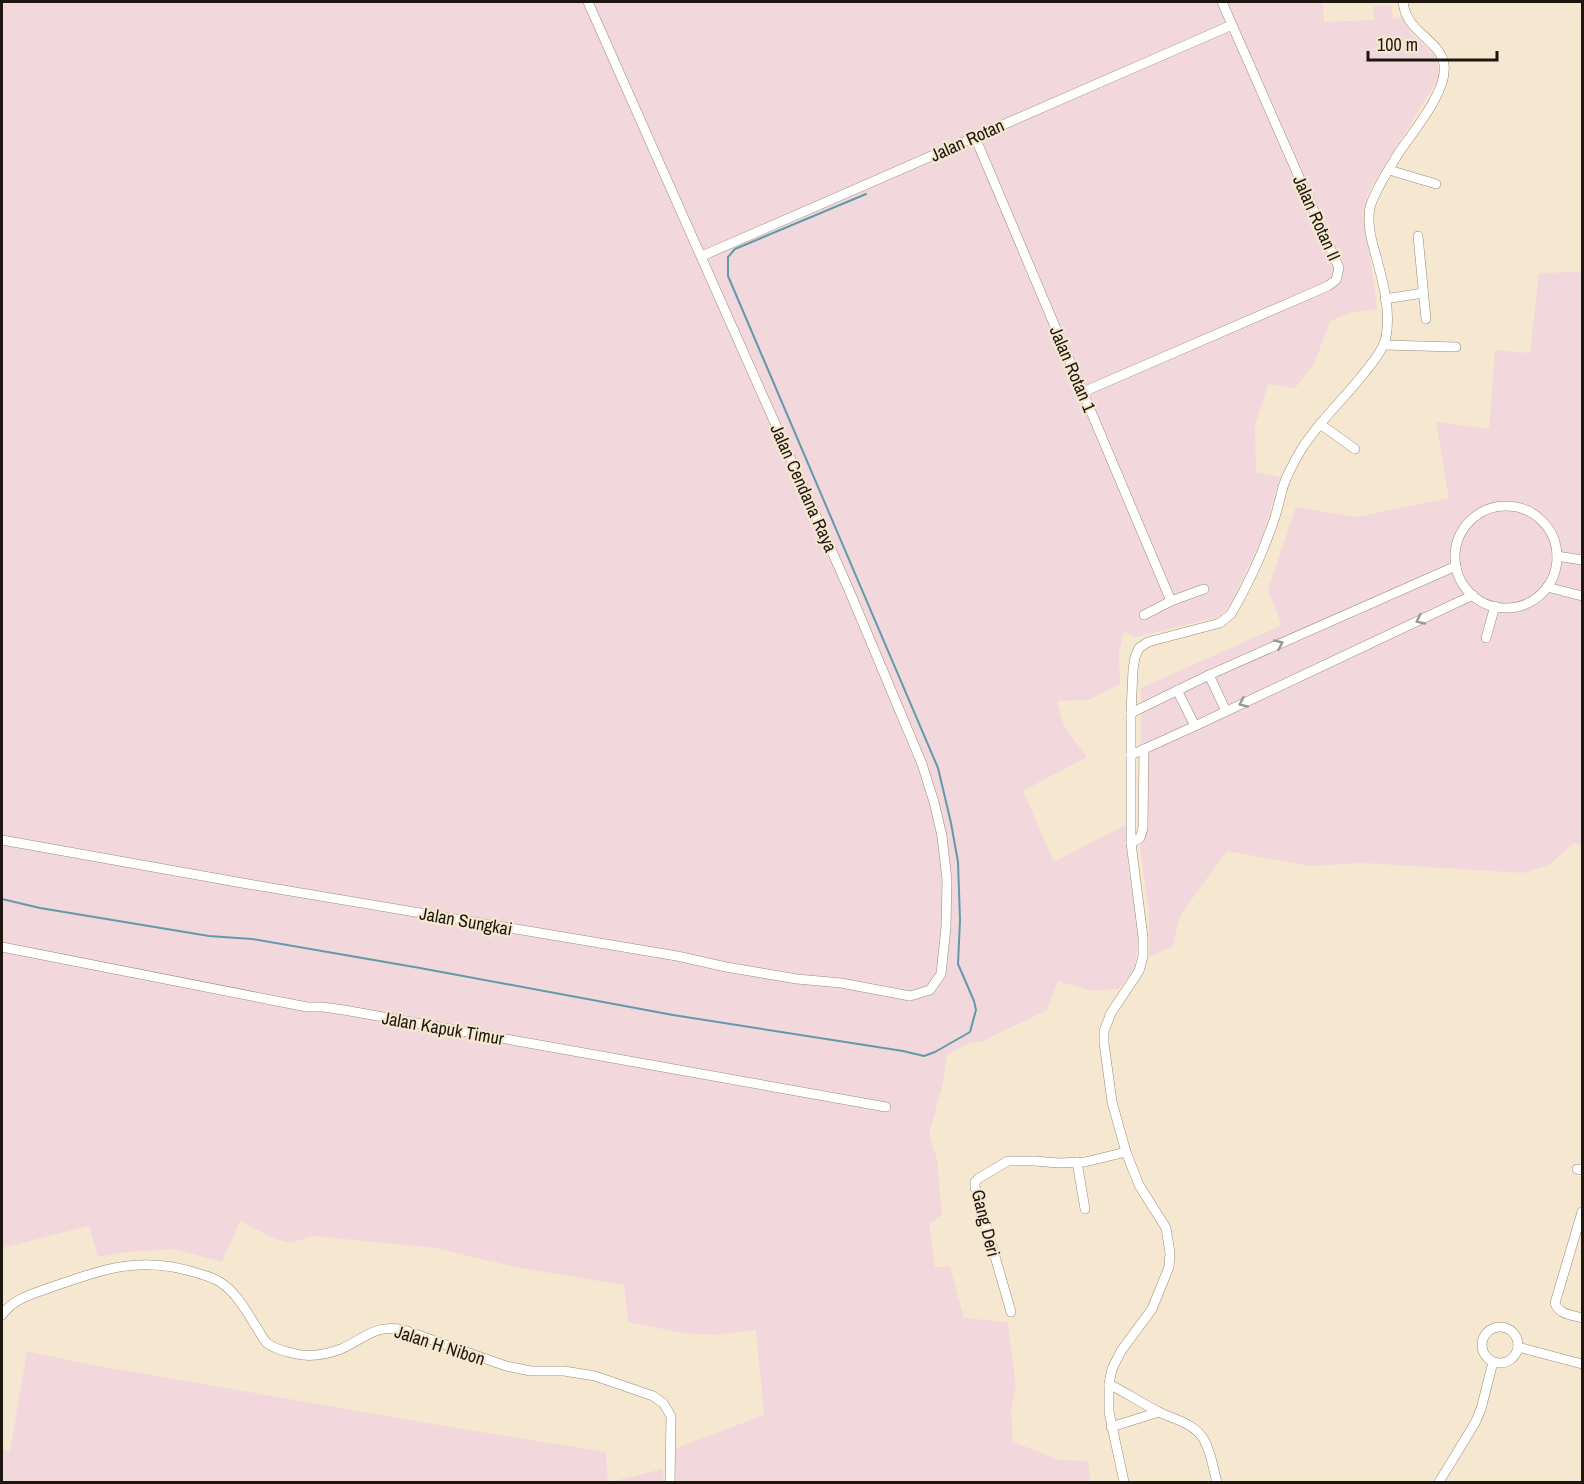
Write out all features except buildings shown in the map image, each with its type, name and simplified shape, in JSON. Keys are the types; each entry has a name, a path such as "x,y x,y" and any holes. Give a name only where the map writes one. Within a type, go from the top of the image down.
{"street":[{"name":"Jalan Cendana Raya","path":"588,2 849,590 922,764 942,836 947,880 946,927 941,974 930,990"},
{"name":"Jalan Rotan II","path":"1083,392 1328,286 1336,280 1339,268 1222,2"},
{"path":"1124,1482 1109,1412 1109,1384 1112,1369 1152,1309 1169,1267 1169,1239 1166,1228 1139,1185 1126,1152 1112,1102 1104,1050 1104,1031 1111,1013 1139,971 1143,956 1143,937 1131,843 1132,670 1139,648 1148,642 1220,623 1231,614 1270,531 1288,474 1302,448 1359,380 1384,345 1387,324 1385,299 1368,216 1372,200 1389,170 1437,95 1445,69 1441,54 1408,20 1403,2"},
{"name":"Jalan Rotan","path":"702,256 1232,25"},
{"name":"Jalan Rotan 1","path":"975,137 1171,602"},
{"path":"1389,170 1436,184"},
{"path":"1418,236 1426,319"},
{"path":"1385,299 1423,293"},
{"path":"1384,345 1456,346"},
{"path":"1320,424 1355,449"},
{"path":"1501,506 1518,507 1533,513 1551,531 1554,539 1557,556 1555,572 1547,587 1535,599 1520,606 1504,608 1480,600 1462,582 1456,566 1458,541 1466,526 1485,510 1501,506"},
{"path":"1557,556 1582,560"},
{"path":"1131,713 1209,675 1456,566"},
{"path":"1547,587 1582,596"},
{"path":"1144,615 1204,589"},
{"path":"1131,755 1473,595"},
{"path":"1486,638 1495,606"},
{"path":"1209,675 1226,711"},
{"path":"1177,690 1195,726"},
{"path":"1131,843 1140,838 1143,828 1144,749"},
{"name":"Jalan Sungkai","path":"2,840 676,956 797,979 841,983 910,996 930,990"},
{"name":"Jalan Kapuk Timur","path":"2,947 307,1007 344,1010 886,1107"},
{"name":"Gang Deri","path":"1011,1312 975,1182 1008,1161 1077,1162 1126,1152"},
{"path":"1077,1162 1085,1209"},
{"path":"1582,1212 1555,1303 1559,1311 1582,1318"},
{"name":"Jalan H Nibon","path":"2,1315 8,1305 22,1297 114,1268 135,1264 177,1267 220,1282 239,1300 268,1344 279,1350 313,1356 341,1348 374,1331 394,1328 506,1366 531,1371 564,1371 595,1376 653,1396 663,1403 671,1416 670,1482"},
{"path":"1502,1327 1511,1331 1517,1338 1518,1347 1514,1356 1507,1362 1498,1363 1486,1356 1482,1343 1486,1334 1493,1328 1502,1327"},
{"path":"1518,1347 1582,1364"},
{"path":"1439,1482 1475,1423 1493,1362"},
{"path":"1109,1384 1159,1412 1187,1424 1199,1433 1204,1439 1217,1482"},
{"path":"1112,1427 1159,1412"}],"shaded area":[{"path":"2,2 1323,2 1324,22 1374,20 1373,6 1391,5 1393,19 1403,16 1412,34 1437,57 1439,78 1367,194 1366,225 1377,309 1353,312 1330,321 1314,364 1295,388 1268,384 1255,425 1256,472 1280,477 1263,535 1230,605 1219,617 1136,637 1124,632 1119,652 1120,684 1089,700 1057,701 1064,726 1087,757 1023,791 1054,862 1127,824 1128,869 1139,937 1134,971 1118,989 1092,991 1058,981 1047,1010 983,1041 969,1043 947,1055 943,1083 929,1134 937,1159 942,1215 929,1224 935,1267 950,1267 964,1318 1008,1322 1016,1387 1011,1409 1013,1442 1060,1460 1088,1461 1091,1482 677,1482 674,1475 676,1448 764,1415 756,1330 715,1335 682,1333 628,1322 624,1285 520,1268 435,1248 313,1236 290,1243 275,1239 240,1221 222,1262 174,1249 128,1252 98,1257 89,1226 2,1248"},
{"path":"1582,272 1582,846 1574,843 1549,865 1523,873 1363,863 1310,866 1227,851 1181,914 1172,947 1149,957 1149,914 1140,846 1141,688 1282,625 1268,590 1296,507 1357,517 1449,498 1436,422 1489,429 1495,350 1530,353 1539,273"},
{"path":"27,1351 87,1364 606,1452 608,1482 2,1482 2,1450 10,1451"},
{"path":"662,1469 665,1482 610,1482"}],"waterway":[{"path":"2,899 40,908 209,936 252,939 673,1015 924,1056 970,1032 976,1010 958,964 960,920 958,862 938,768 728,276 728,257 735,249 866,194"}]}
